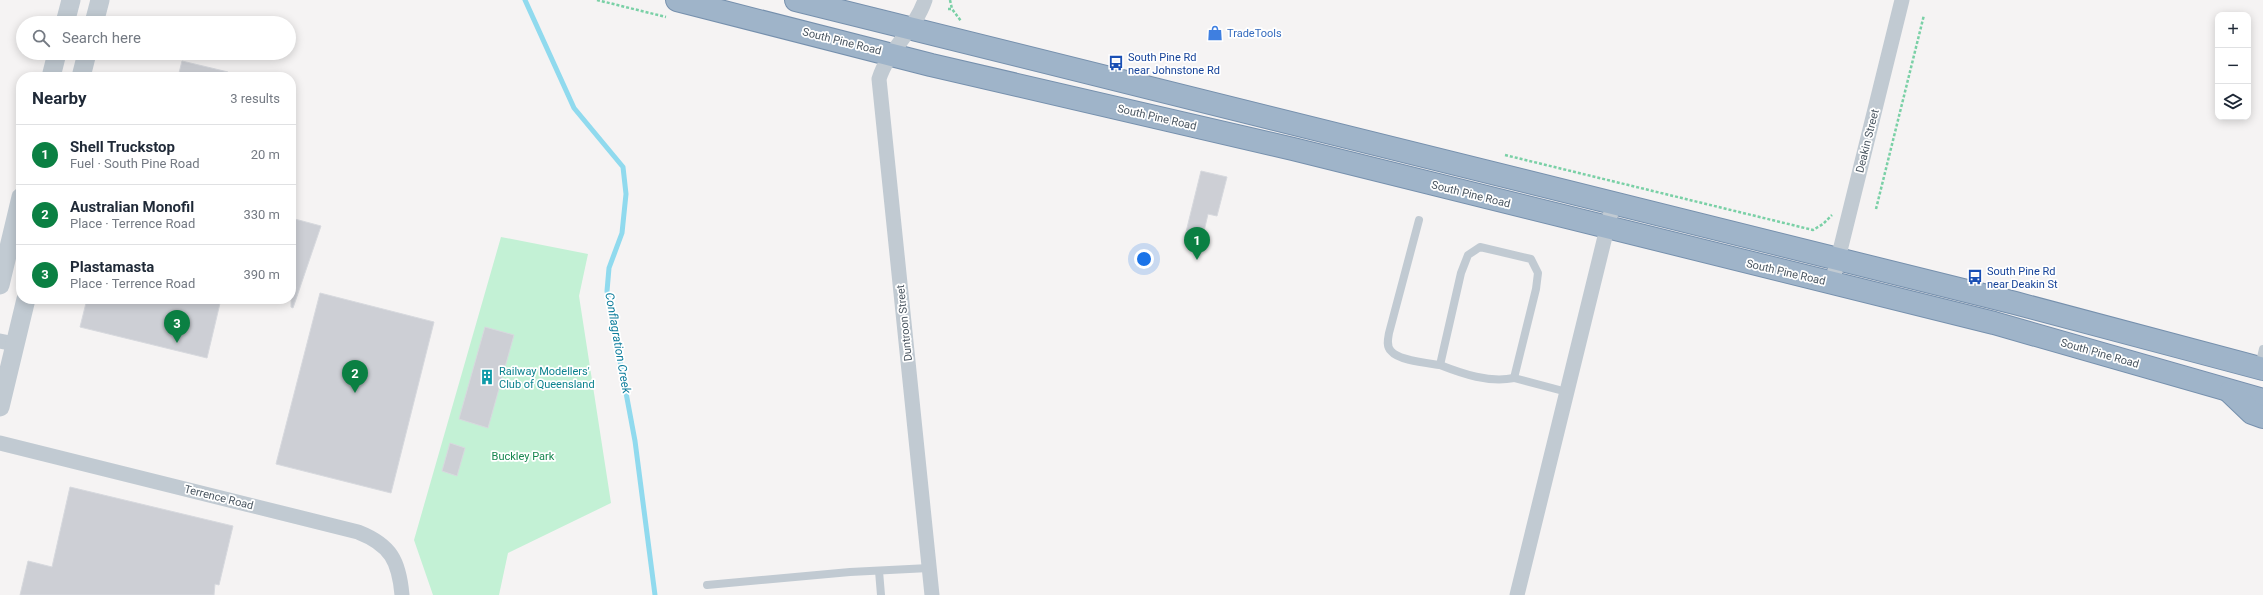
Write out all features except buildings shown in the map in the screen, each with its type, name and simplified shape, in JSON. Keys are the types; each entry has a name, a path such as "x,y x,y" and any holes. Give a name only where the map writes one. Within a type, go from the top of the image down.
{"highway":[{"name":"South Pine Road","path":"677,0 894,54 931,65 1293,149 1994,323 2263,400"},
{"path":"796,0 1613,204 2261,362"},
{"path":"2228,390 2252,413 2263,416"}],"street":[{"path":"67,16 71,0"},
{"path":"96,16 100,0"},
{"name":"Duntroon Street","path":"925,0 911,29 881,74 880,83 932,595"},
{"name":"Deakin Street","path":"1832,283 1902,0"},
{"path":"52,72 55,60"},
{"path":"82,72 85,60"},
{"path":"1517,595 1613,204"},
{"path":"0,285 16,218"},
{"path":"0,407 7,343 24,304"},
{"name":"Terrence Road","path":"0,443 365,535 385,547 395,560 400,577 402,595"}],"lane":[{"path":"1419,220 1388,344 1391,351 1399,357 1484,378 1503,380 1514,378 1567,392"},
{"path":"1440,366 1461,273 1468,255 1480,247 1489,248 1531,259 1538,273 1536,289 1514,378"},
{"path":"707,585 930,568"},
{"path":"879,571 881,595"}],"path":[{"path":"950,0 952,9 962,22"},
{"path":"1876,209 1924,15"},
{"path":"1503,154 1813,230 1832,216 1833,210"}],"green space":[{"name":"Buckley Park","path":"501,237 588,254 579,296 611,503 508,553 499,595 433,595 414,540"}],"waterway":[{"name":"Conflagration Creek","path":"525,0 574,108 623,167 626,194 622,233 609,268 607,291 635,441 655,595"}],"place":[{"name":"TradeTools","path":"1215,33"},
{"name":"South Pine Rd near Johnstone Rd","path":"1116,63"},
{"name":"Shell Truckstop","path":"1197,260"},
{"name":"South Pine Rd near Deakin St","path":"1975,277"},
{"name":"Plastamasta","path":"177,343"},
{"name":"Railway Modellers' Club of Queensland","path":"487,377"},
{"name":"Australian Monofil","path":"355,393"}]}
